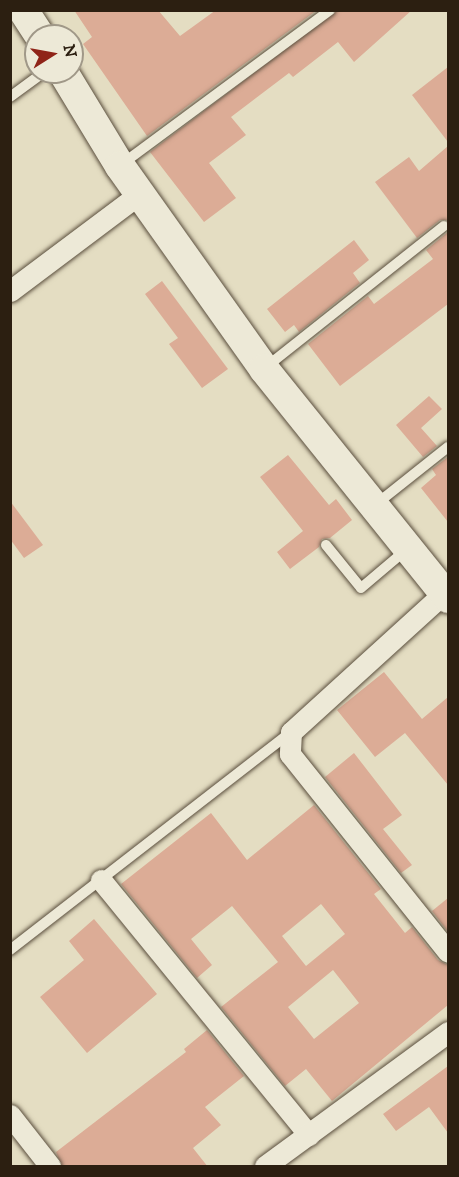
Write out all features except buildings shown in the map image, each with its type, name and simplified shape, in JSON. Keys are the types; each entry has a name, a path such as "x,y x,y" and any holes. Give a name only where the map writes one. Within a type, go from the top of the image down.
{"street":[{"path":"23,10 32,24"},
{"path":"70,84 139,194 264,369 446,596 291,732 290,754 448,952"},
{"path":"10,291 139,194"},
{"path":"101,880 309,1135"},
{"path":"265,1167 448,1032"},
{"path":"10,1115 50,1167"}],"lane":[{"path":"120,166 330,10"},
{"path":"10,98 28,84"},
{"path":"264,369 444,226"},
{"path":"374,506 448,447"},
{"path":"326,545 361,588 407,549"},
{"path":"10,950 291,732"}]}
